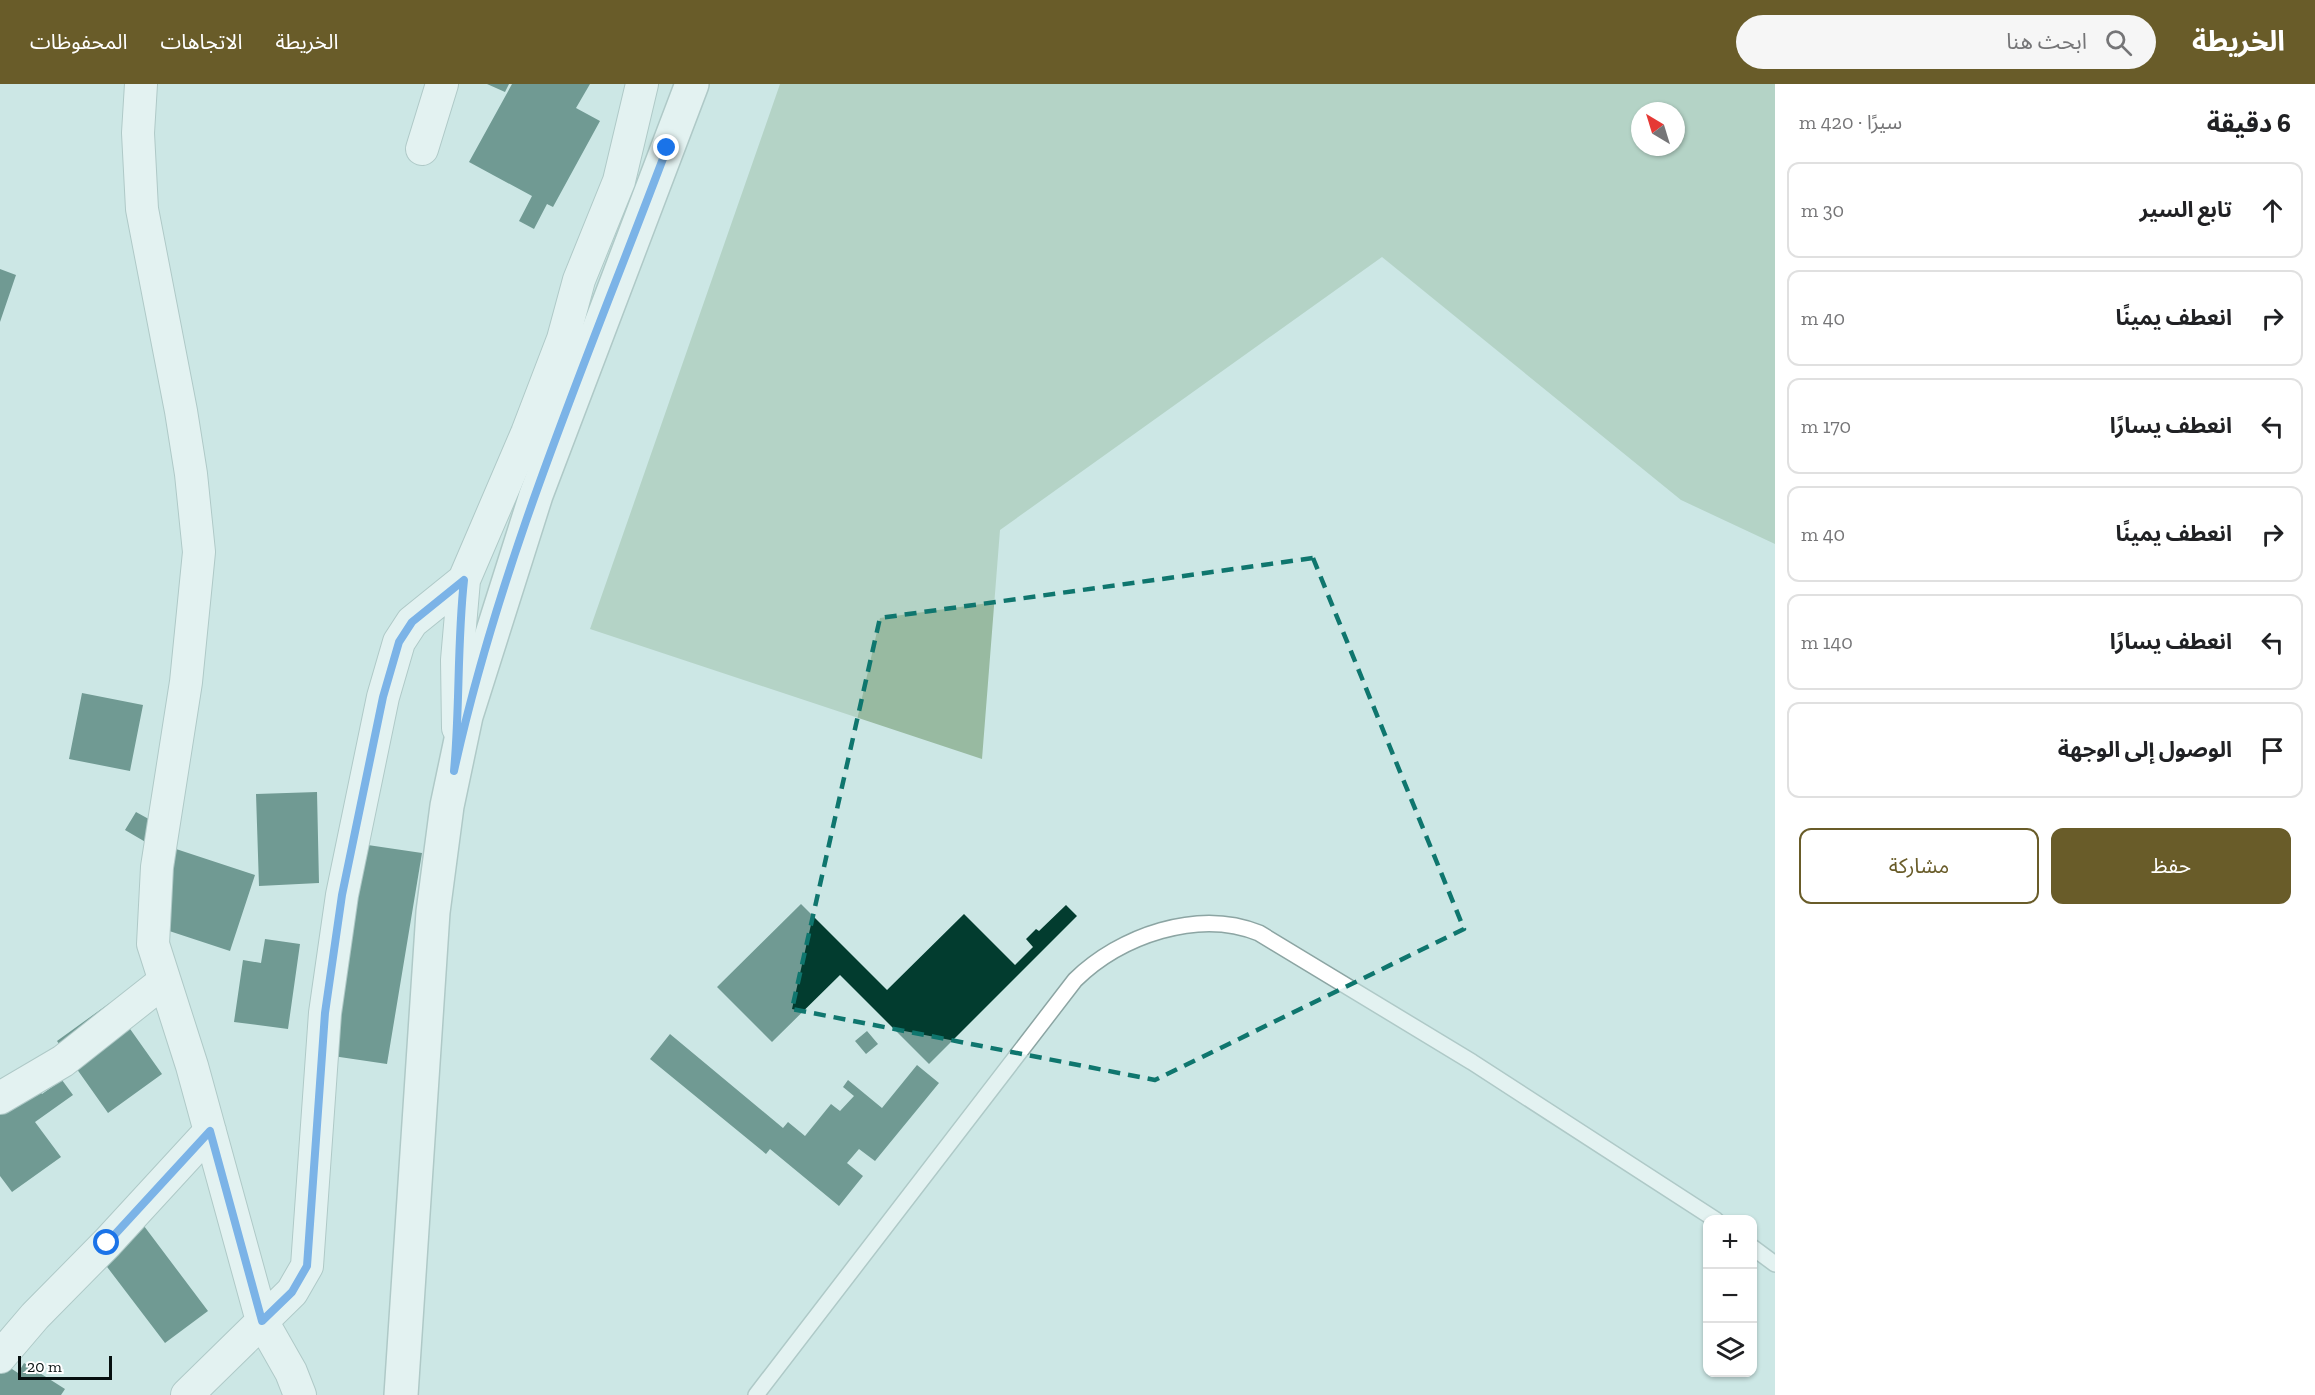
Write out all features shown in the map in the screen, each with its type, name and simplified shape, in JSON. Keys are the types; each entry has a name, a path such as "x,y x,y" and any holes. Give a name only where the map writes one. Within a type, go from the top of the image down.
{"main road":[{"path":"401,1395 434,912 447,806 466,716 536,495 692,84"}],"street":[{"path":"141,84 138,133 142,209 166,319 183,422 199,552 186,682 157,867 153,944 163,982 192,1066 262,1321 291,1372 300,1395"},
{"path":"422,149 442,84"},
{"path":"454,771 459,713 457,660 464,580 527,433 562,339 579,280 619,182 642,84"},
{"path":"187,1395 292,1292 307,1266 325,1013 342,895 383,697 399,642 412,622 464,580"},
{"path":"0,1098 63,1061 163,982"},
{"path":"0,1357 35,1316 107,1243 210,1131"}],"lane":[{"path":"756,1395 1075,980 1086,969 1119,947 1184,926 1227,924 1258,933 1472,1062 1708,1215"},
{"path":"1757,1251 1775,1264"}],"highlighted area":[{"path":"1313,558 1464,929 1155,1080 792,1009 880,618"}],"green space":[{"path":"780,84 1775,84 1775,544 1681,500 1382,257 1000,530 982,759 590,629"}],"building":[{"path":"487,84 509,84 505,92"},
{"path":"512,84 590,84 576,108 600,121 553,207 547,204 534,229 519,221 532,196 469,162"},
{"path":"0,269 16,275 0,322"},
{"path":"82,693 143,705 130,771 69,759"},
{"path":"317,792 319,883 259,886 256,794"},
{"path":"136,812 165,828 154,847 125,830"},
{"path":"361,844 422,853 387,1064 326,1055"},
{"path":"176,849 255,875 230,951 151,925"},
{"path":"801,904 887,990 964,914 1015,965 1033,947 1026,939 1036,929 1039,931 1066,905 1077,916 929,1064 840,975 772,1042 717,987"},
{"path":"265,939 300,944 288,1029 234,1022 243,960 261,963"},
{"path":"111,1002 162,1074 108,1113 57,1041"},
{"path":"867,1031 878,1044 866,1054 855,1041"},
{"path":"670,1034 783,1128 788,1122 805,1136 831,1104 840,1111 854,1096 843,1087 848,1080 882,1108 917,1065 939,1083 875,1161 859,1149 847,1163 863,1176 839,1206 770,1149 766,1154 650,1059"},
{"path":"62,1080 73,1095 35,1122 61,1157 12,1192 0,1176 0,1094 36,1086 42,1094"},
{"path":"141,1222 208,1311 165,1343 98,1255"},
{"path":"0,1361 18,1373 24,1363 65,1389 61,1395 0,1395"}],"route":[{"path":"107,1243 210,1131 262,1321 292,1292 307,1266 325,1013 342,895 383,697 399,642 412,622 424,610 464,580 457,660 459,713 454,771 466,716 496,613 536,495 667,148"}]}
